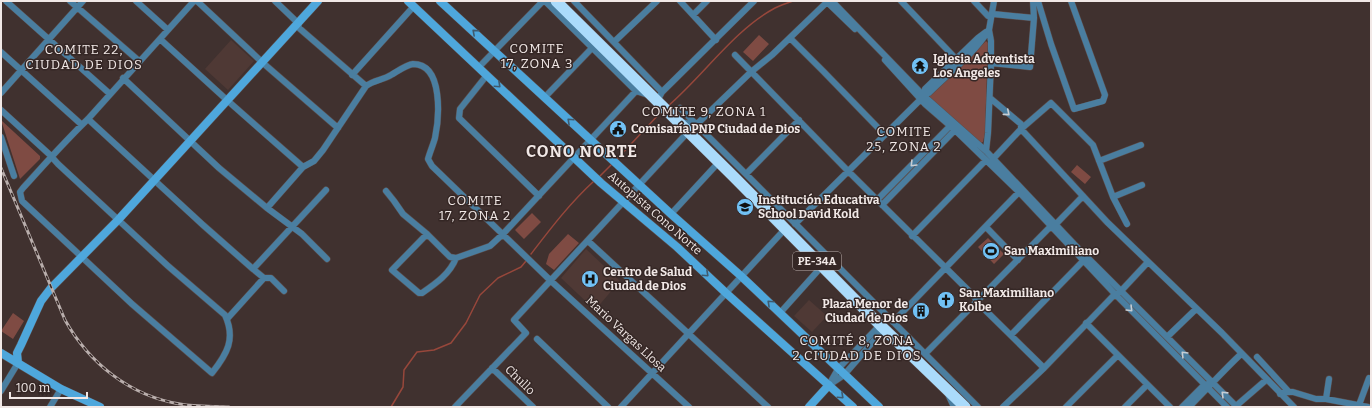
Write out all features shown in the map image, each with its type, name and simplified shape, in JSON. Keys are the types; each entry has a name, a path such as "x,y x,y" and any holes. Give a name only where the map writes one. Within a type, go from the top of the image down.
{"highway":[{"name":"PE-34A","path":"556,1 658,99 674,118 692,128 719,162 785,229 826,262 965,407"}],"main road":[{"path":"18,363 17,353 20,344 41,301 51,288 118,220 318,1"},
{"name":"Autopista Cono Norte","path":"440,1 590,140 741,276 879,407"},
{"name":"Autopista Cono Norte","path":"411,4 591,173 678,247 726,293 854,407"},
{"path":"1,353 61,389 100,407"},
{"path":"809,407 829,384"}],"street":[{"path":"6,1 110,94"},
{"path":"70,1 139,61"},
{"path":"1,93 83,1"},
{"path":"136,1 168,30"},
{"path":"1,110 51,158 118,220 225,315 230,331 228,348 222,360 212,373 132,304 22,201 20,192 23,188 51,158 82,125 88,119 123,78 196,1 262,63 338,128"},
{"path":"267,208 303,167 314,161 323,150 366,86 299,28 298,23 275,1"},
{"path":"479,67 544,1 636,91 658,99"},
{"path":"574,1 614,42 658,99"},
{"path":"614,42 657,1"},
{"path":"680,1 716,40"},
{"path":"693,15 707,1"},
{"path":"658,99 754,1"},
{"path":"458,406 526,332 514,320 692,128 750,72 772,55 828,1 922,98 1074,244 1118,293 1227,407"},
{"path":"901,1 958,61"},
{"path":"974,1 988,16 993,14 1034,18"},
{"path":"795,224 922,98 925,89 982,41 989,30 993,14 994,1"},
{"path":"991,63 1030,67 1034,18 1033,1"},
{"path":"1038,1 1051,44 1074,109 1103,102 1105,95 1071,1"},
{"path":"352,75 411,4"},
{"path":"986,151 991,63 991,41 989,30"},
{"path":"790,38 885,135"},
{"path":"160,39 303,167"},
{"path":"545,97 592,48"},
{"path":"1,52 82,125"},
{"path":"735,55 848,172 946,268 1044,368"},
{"name":"Mario Vargas Llosa","path":"366,86 371,82 387,77 407,66 414,64 431,72 435,80 438,105 434,140 428,159 432,166 551,281 689,407"},
{"path":"487,75 460,109 459,118 539,196"},
{"path":"123,78 191,140 219,168 267,208 302,234 327,259"},
{"path":"386,191 403,214 427,234 450,257 456,258 490,246 539,196 636,91"},
{"path":"922,98 986,151 1053,225 1083,261 1167,337 1237,406 1266,380"},
{"path":"990,98 1021,124 1022,129 1083,196 1148,262 1222,333 1266,380 1294,407"},
{"path":"993,159 1022,129 1051,103 1093,145 1113,197 1127,224"},
{"path":"680,108 692,128 746,174 795,224 826,262 780,314"},
{"path":"88,119 154,181 253,269 264,278 271,278 284,291"},
{"path":"746,174 799,120"},
{"path":"879,203 953,128"},
{"path":"1,138 14,176"},
{"path":"1099,161 1142,145"},
{"path":"912,236 986,160"},
{"path":"671,214 719,162"},
{"path":"1113,197 1142,184"},
{"path":"253,269 326,190"},
{"path":"829,384 838,369 946,268 1019,192"},
{"path":"925,354 1083,196"},
{"path":"986,227 1018,260"},
{"path":"620,407 785,229"},
{"path":"427,234 392,270 419,293 422,293 441,280 454,265 456,258"},
{"path":"588,241 768,407"},
{"path":"1011,335 1083,261"},
{"path":"1003,407 1044,368 1148,262"},
{"path":"227,319 264,278"},
{"path":"1167,337 1196,309"},
{"path":"1086,324 1170,407"},
{"path":"886,325 925,354 978,407"},
{"path":"829,384 844,375 886,325"},
{"path":"537,339 608,407"},
{"path":"1068,406 1118,354"},
{"path":"1182,407 1212,382 1241,354"},
{"path":"1257,357 1289,392"},
{"path":"1,391 18,363"},
{"name":"Chullo","path":"492,368 532,407"},
{"path":"1326,399 1329,378"},
{"path":"1359,405 1369,378"},
{"path":"1125,407 1147,385"},
{"path":"944,386 954,407"},
{"path":"1189,407 1206,386"},
{"path":"50,407 61,389"},
{"path":"1280,394 1289,392 1316,399 1326,399 1344,406 1359,405 1368,407"}],"shaded area":[{"path":"759,35 769,44 753,61 743,52"},
{"path":"231,40 254,61 228,90 205,69"},
{"path":"986,41 988,43 985,133 983,142 981,143 929,97"},
{"path":"1,120 40,156 40,159 20,179"},
{"path":"1077,165 1091,177 1085,184 1071,172"},
{"path":"532,213 541,222 524,239 515,230"},
{"path":"568,234 579,243 554,270 546,264 549,254"},
{"name":"San Maximiliano","path":"988,238 1004,254 994,264 978,247"},
{"name":"Centro de Salud Ciudad de Dios","path":"586,249 620,281 595,310 561,278"},
{"path":"809,300 827,316 812,332 794,316"},
{"path":"13,313 24,321 13,339 1,331"}],"waterway":[{"path":"668,106 746,28 775,8 793,1"},
{"path":"617,159 661,112"},
{"path":"599,177 613,163"},
{"path":"531,254 553,225 594,181"},
{"path":"391,407 403,387 404,370 417,352 434,350 451,343 466,323 480,295 498,278 521,267 526,261"}],"railway":[{"path":"1,168 65,320 86,350 113,375 144,394 180,404 229,407"}],"place":[{"name":"Iglesia Adventista Los Angeles","path":"920,66"},
{"name":"Comisaría PNP Ciudad de Dios","path":"618,129"},
{"name":"Institución Educativa School David Kold","path":"745,207"},
{"name":"San Maximiliano","path":"991,251"},
{"name":"Centro de Salud Ciudad de Dios","path":"590,279"},
{"name":"San Maximiliano Kolbe","path":"946,300"},
{"name":"Plaza Menor de Ciudad de Dios","path":"921,311"}],"district":[{"name":"COMITE 22, CIUDAD DE DIOS","path":"84,56"},
{"name":"COMITE 17, ZONA 3","path":"537,56"},
{"name":"COMITE 9, ZONA 1","path":"704,111"},
{"name":"COMITE 25, ZONA 2","path":"904,138"},
{"name":"CONO NORTE","path":"582,151"},
{"name":"COMITE 17, ZONA 2","path":"475,208"},
{"name":"COMITÉ 8, ZONA 2 CIUDAD DE DIOS","path":"857,348"}]}
